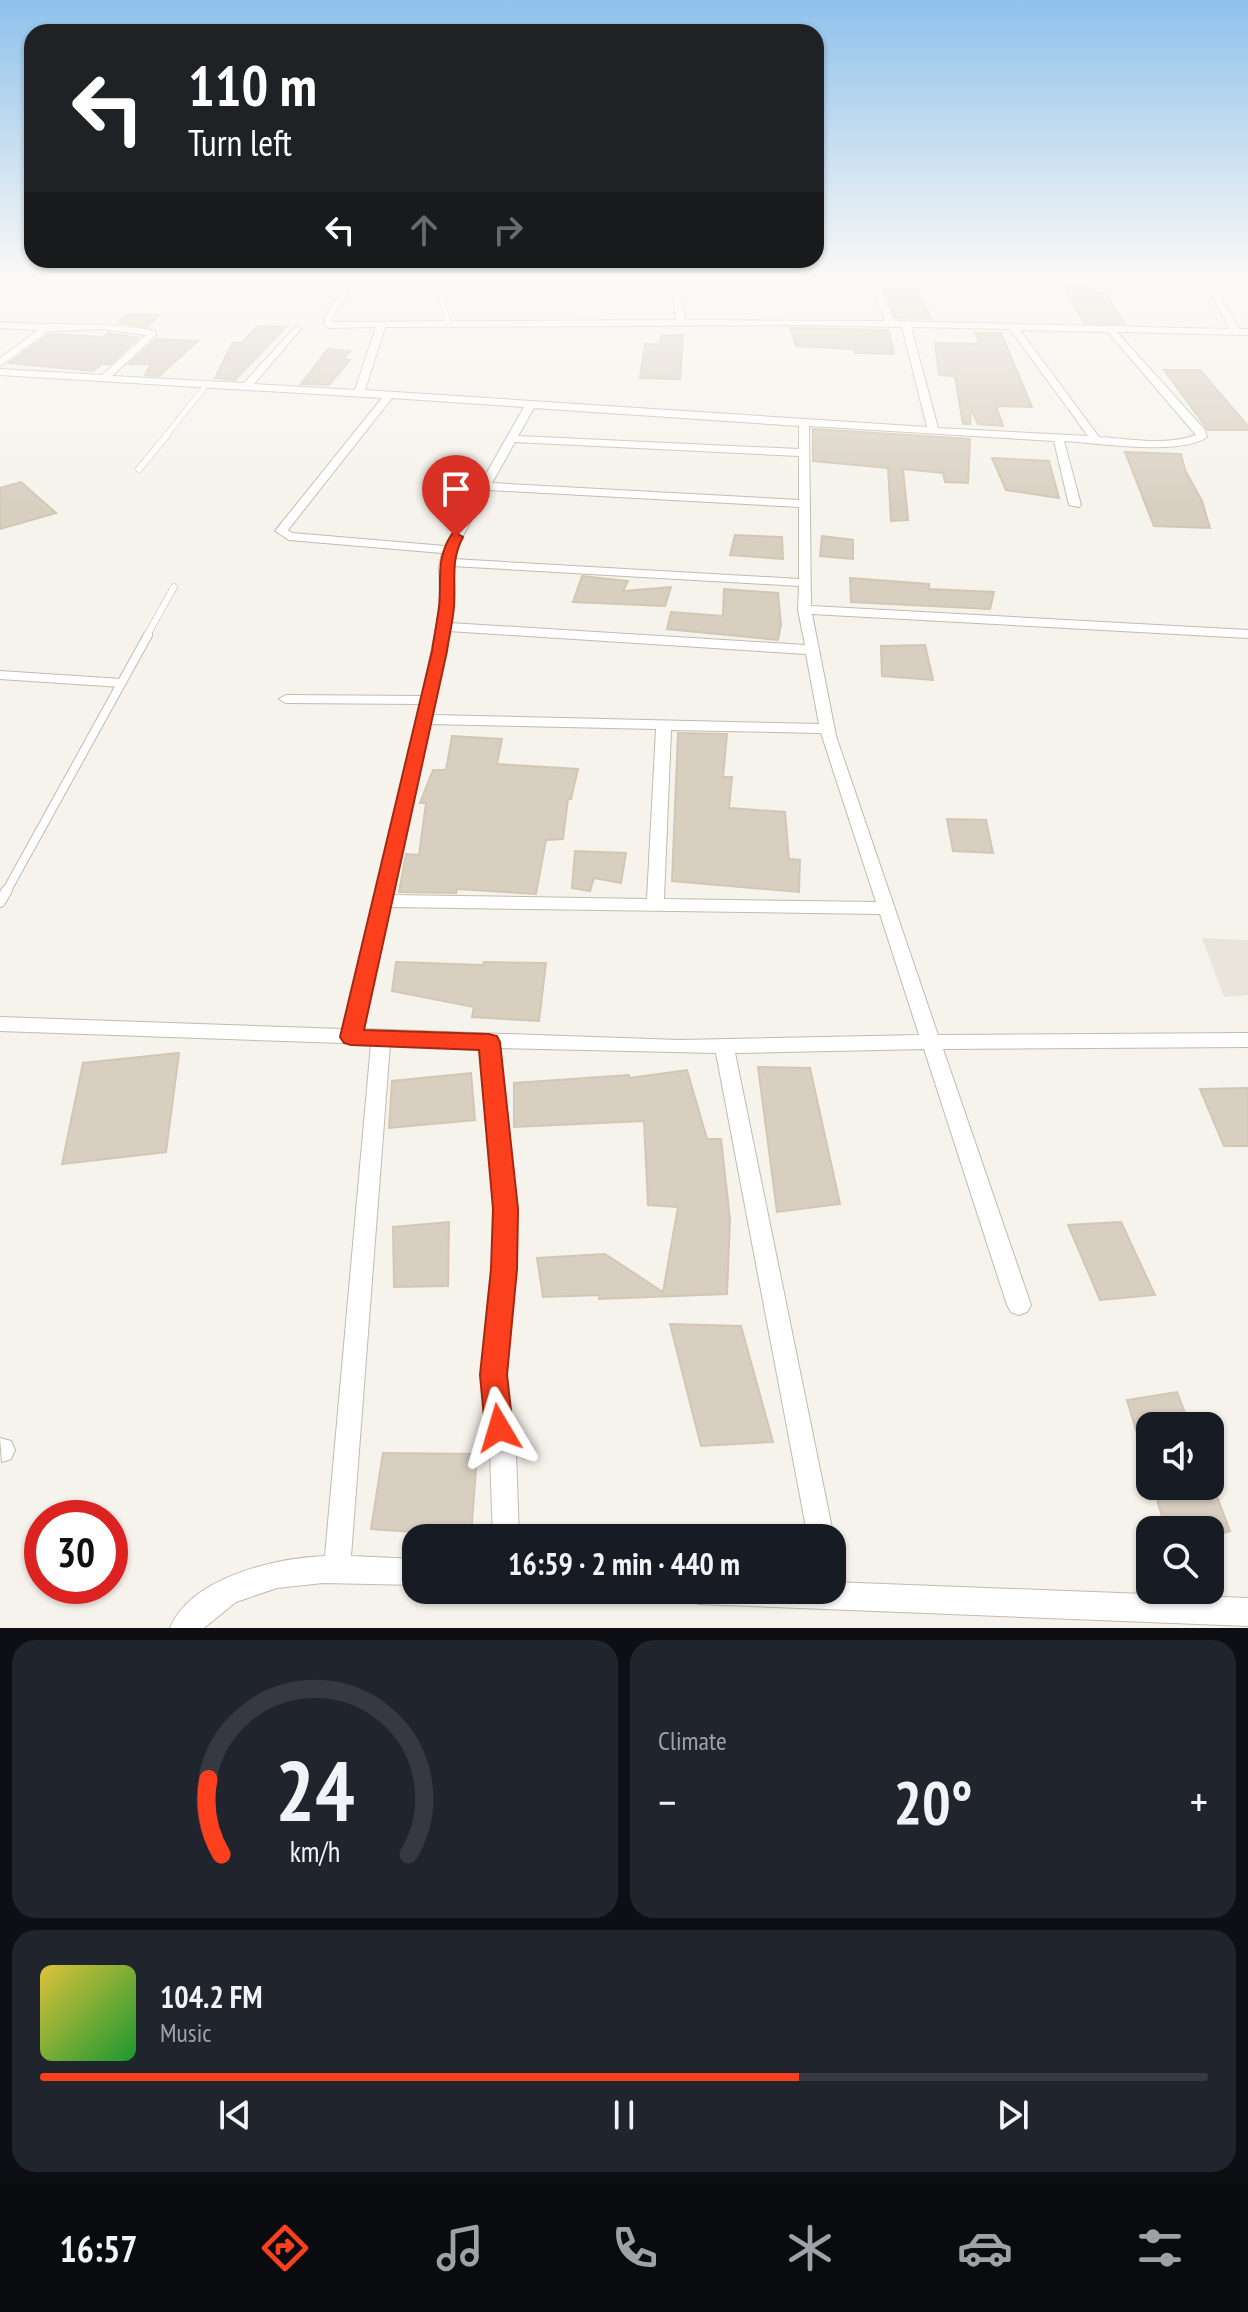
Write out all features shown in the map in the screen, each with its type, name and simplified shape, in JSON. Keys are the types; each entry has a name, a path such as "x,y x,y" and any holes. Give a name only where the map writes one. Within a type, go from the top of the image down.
{"street":[{"path":"104,378 130,354"},
{"path":"247,386 275,354"},
{"path":"359,393 372,354"},
{"path":"913,354 933,430"},
{"path":"1033,354 1095,439"},
{"path":"0,372 1167,444 1186,443 1202,437 1201,432 1132,354"},
{"path":"389,395 281,531 289,536 448,556 805,583"},
{"path":"351,1037 443,627 448,556 530,405"},
{"path":"804,423 805,610 828,729 1019,1305"},
{"path":"1058,437 1075,505"},
{"path":"513,439 805,453"},
{"path":"486,486 805,504"},
{"path":"805,610 1248,634"},
{"path":"443,627 813,650"},
{"path":"286,699 428,700"},
{"path":"423,719 828,729"},
{"path":"655,905 664,725"},
{"path":"381,901 888,908"},
{"path":"0,1024 489,1042 724,1046 1248,1040"},
{"path":"337,1570 381,1038"},
{"path":"489,1042 505,1209 504,1269 493,1375 503,1454 506,1524"},
{"path":"724,1046 818,1524"},
{"path":"184,1628 231,1590 266,1576 309,1570 402,1572"},
{"path":"846,1594 1248,1612"}],"lane":[{"path":"139,469 208,383"},
{"path":"0,902 174,587"},
{"path":"0,675 121,683"}],"shaded area":[{"path":"1202,938 1248,940 1248,995 1224,997"}],"building":[{"path":"22,354 121,354 110,364 102,364 93,371 9,363"},
{"path":"140,354 184,354 159,376 145,375 151,364 129,364"},
{"path":"227,354 260,354 235,380 215,378"},
{"path":"324,354 347,354 343,359 350,360 329,385 301,384"},
{"path":"644,354 682,354 680,379 640,378"},
{"path":"936,354 1010,354 1032,407 996,406 1003,426 978,424 971,408 970,424 963,424 955,376 939,375"},
{"path":"1164,370 1200,370 1248,426 1248,430 1208,430"},
{"path":"813,429 970,439 968,483 945,482 943,473 903,469 908,520 891,521 888,468 813,461"},
{"path":"1125,452 1181,454 1185,470 1202,501 1210,528 1154,526"},
{"path":"992,458 1049,461 1059,498 1006,490"},
{"path":"21,482 56,513 0,529 0,488"},
{"path":"735,535 782,537 783,559 730,555"},
{"path":"822,536 853,540 853,559 820,556"},
{"path":"582,576 628,581 623,591 671,587 665,606 573,602"},
{"path":"850,578 929,584 929,589 994,592 990,609 851,602"},
{"path":"724,589 778,593 781,625 778,640 667,629 671,612 723,616"},
{"path":"925,645 933,680 882,676 881,646"},
{"path":"678,733 727,734 723,777 732,777 729,808 785,812 789,859 800,860 799,892 672,881"},
{"path":"452,736 502,739 497,764 578,769 571,799 568,799 563,839 546,840 536,894 457,889 456,893 399,892 406,854 419,855 426,803 420,803 433,770 446,770"},
{"path":"947,819 986,820 993,853 953,851"},
{"path":"575,851 626,853 621,883 594,878 590,891 572,888"},
{"path":"396,962 483,965 484,962 546,963 539,1021 472,1017 474,1007 392,991"},
{"path":"179,1053 166,1152 62,1164 83,1063"},
{"path":"758,1067 810,1068 840,1204 777,1212"},
{"path":"687,1070 707,1139 721,1139 730,1219 727,1294 599,1299 600,1295 543,1297 537,1258 605,1254 663,1292 678,1207 648,1205 644,1121 514,1127 514,1083 629,1075 629,1078"},
{"path":"471,1073 475,1120 389,1128 392,1081"},
{"path":"1248,1088 1248,1146 1224,1146 1200,1089"},
{"path":"449,1222 448,1286 394,1287 393,1227"},
{"path":"1121,1222 1155,1295 1100,1300 1068,1225"},
{"path":"670,1324 741,1326 773,1442 701,1446"},
{"path":"1177,1392 1185,1412 1136,1412 1136,1430 1127,1400"},
{"path":"383,1453 477,1454 472,1524 402,1524 402,1531 371,1529"},
{"path":"1157,1500 1218,1500 1230,1531 1224,1533 1224,1516 1162,1516"}],"route":[{"path":"456,537 445,568 447,605 439,651 351,1037 489,1042 505,1209 504,1269 493,1375 499,1428"}]}
